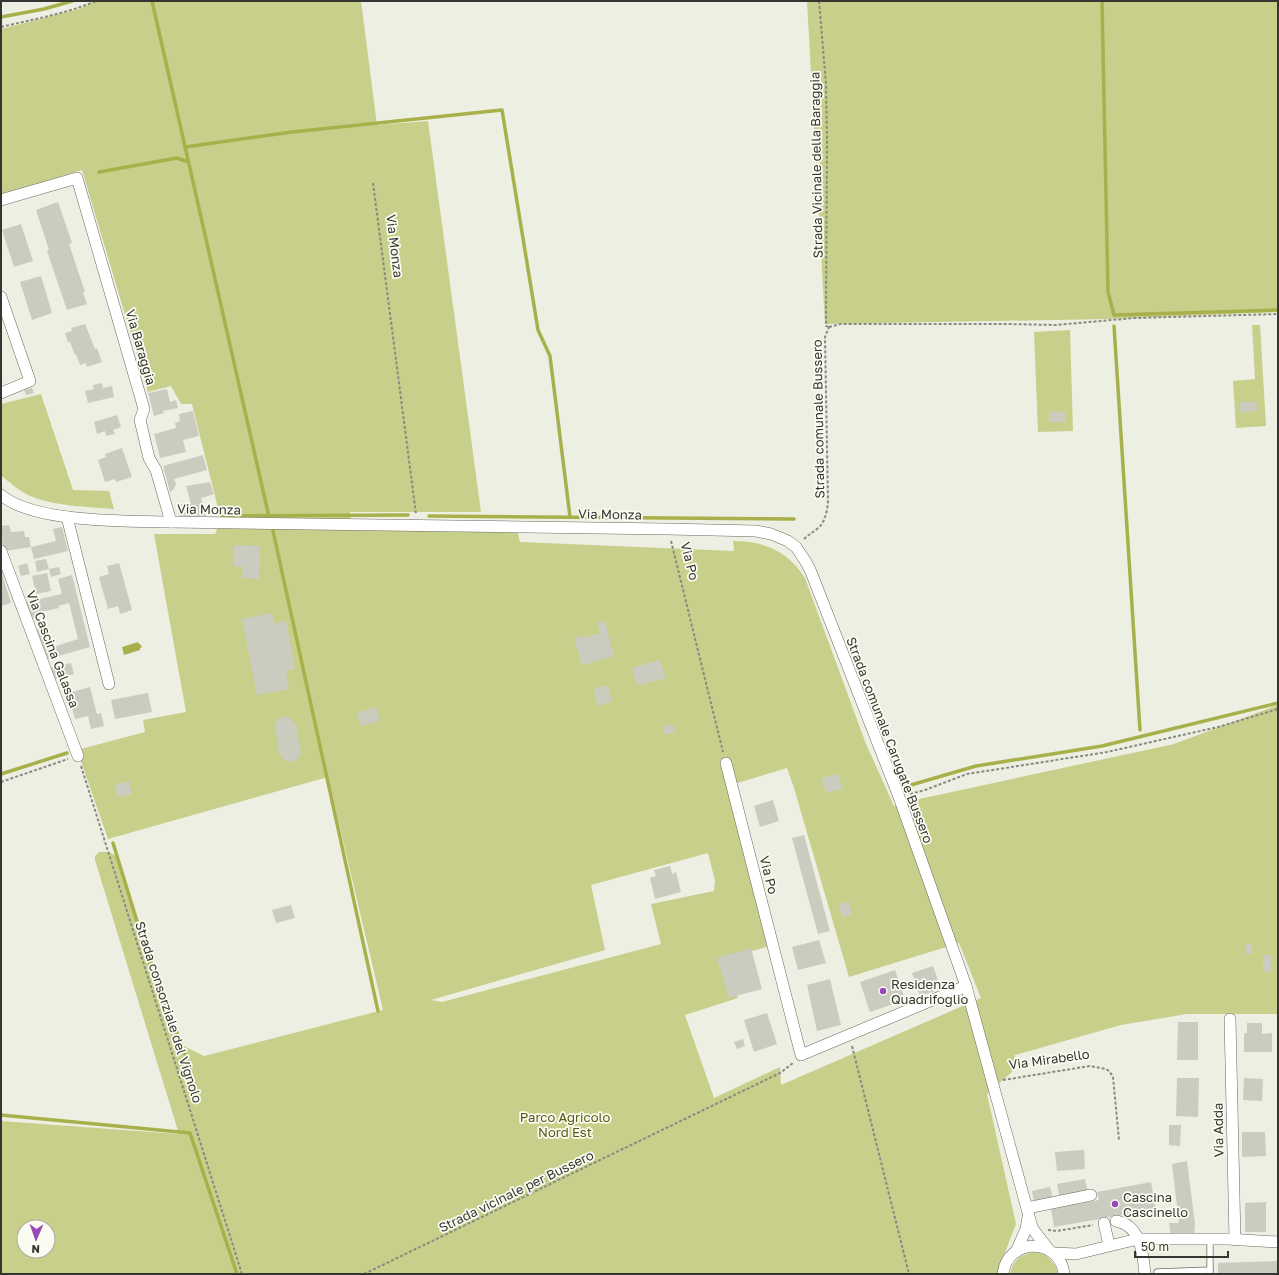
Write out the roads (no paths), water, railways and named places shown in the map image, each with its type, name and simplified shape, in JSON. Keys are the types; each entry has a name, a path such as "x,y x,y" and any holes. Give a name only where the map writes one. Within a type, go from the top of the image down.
{"street":[{"name":"Via Baraggia","path":"1,200 77,178 144,408 140,420 149,458 156,470 171,522"},
{"path":"1,297 30,381 1,393"},
{"name":"Via Monza","path":"2,497 33,510 67,517 111,520 667,529 762,532 788,541 796,547"},
{"path":"67,517 109,684"},
{"name":"Strada comunale Carugate Bussero","path":"796,547 811,572 899,797 951,946"},
{"name":"Via Cascina Galassa","path":"1,551 78,756"},
{"name":"Via Po","path":"726,763 801,1055 966,986"},
{"name":"Via Mirabello","path":"951,946 966,986 1035,1232 1062,1263 1065,1274"},
{"name":"Via Adda","path":"1230,1019 1234,1240"},
{"path":"1028,1210 1091,1195"},
{"name":"Via Mirabello","path":"1003,1274 1008,1260 1016,1252 1026,1229 1028,1210"},
{"path":"1116,1221 1124,1223 1130,1228 1138,1239 1143,1252 1145,1274"},
{"path":"1104,1223 1109,1245"},
{"path":"1016,1252 1023,1248 1039,1246 1052,1252 1076,1254 1138,1239 1210,1239 1278,1242"},
{"path":"1065,1274 1076,1259 1086,1251"}],"lane":[{"path":"1157,1273 1210,1272 1210,1239"}],"waterway":[{"path":"1,17 44,9 72,1"},
{"path":"152,1 269,517"},
{"path":"1102,1 1108,292 1114,315 1278,310"},
{"path":"185,147 292,132 502,110 538,330 550,356 570,517"},
{"path":"99,172 177,158 185,161 188,160"},
{"path":"1114,326 1140,730"},
{"path":"222,516 408,515"},
{"path":"429,516 794,519"},
{"path":"273,531 378,1011"},
{"path":"904,787 976,766 1102,746 1278,703"},
{"path":"1,774 67,753"},
{"path":"113,843 150,964 185,1054"},
{"path":"1,1115 190,1133 237,1274"}],"place":[{"name":"Residenza Quadrifoglio","path":"883,991"},
{"name":"Cascina Cascinello","path":"1115,1204"}],"park label":[{"name":"Parco Agricolo Nord Est","path":"565,1124"}]}
